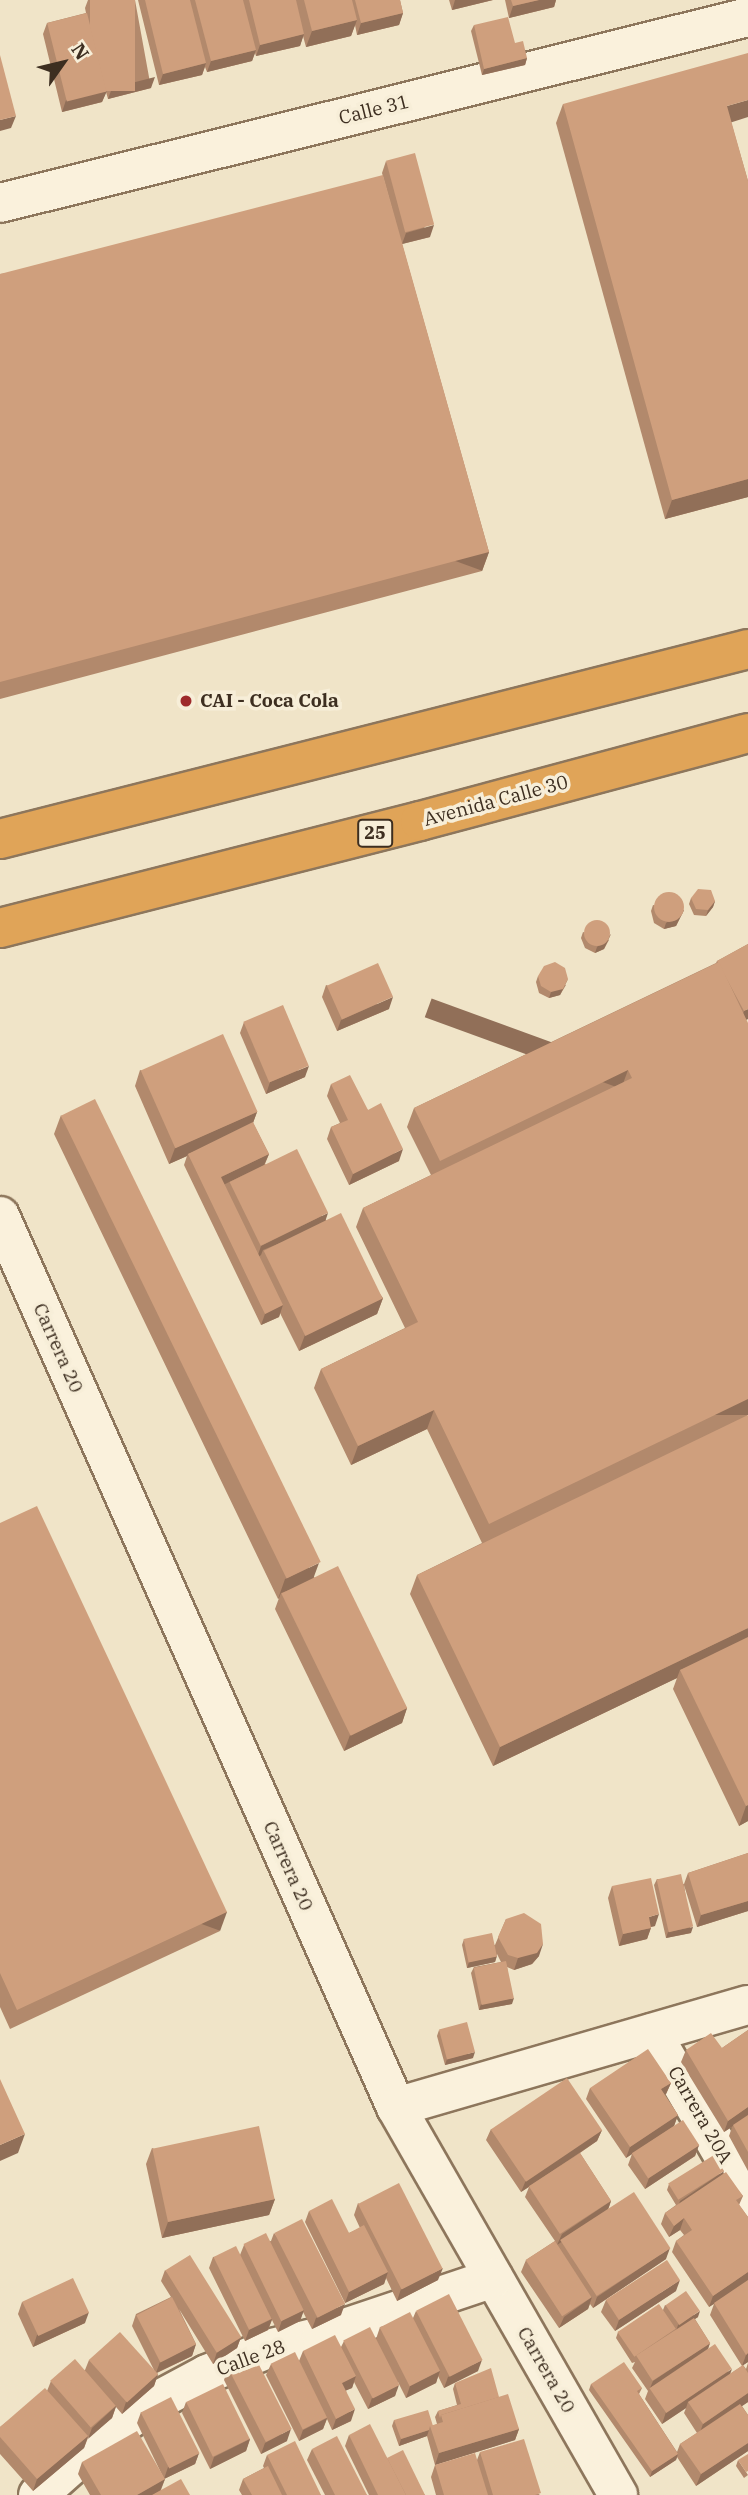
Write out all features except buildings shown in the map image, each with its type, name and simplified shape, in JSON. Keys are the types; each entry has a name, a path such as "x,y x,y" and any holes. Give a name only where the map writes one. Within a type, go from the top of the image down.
{"highway":[{"path":"0,839 748,649"},
{"name":"Avenida Calle 30","path":"0,928 420,821 748,733"}],"street":[{"name":"Calle 31","path":"0,203 748,17"},
{"name":"Carrera 20","path":"0,1216 396,2107 618,2495"},
{"path":"396,2107 748,2005"},
{"name":"Carrera 20A","path":"652,2033 748,2198"},
{"name":"Calle 28","path":"38,2495 101,2439 153,2403 207,2374 268,2349 321,2336 493,2278"}],"place":[{"name":"CAI - Coca Cola","path":"186,701"}]}
